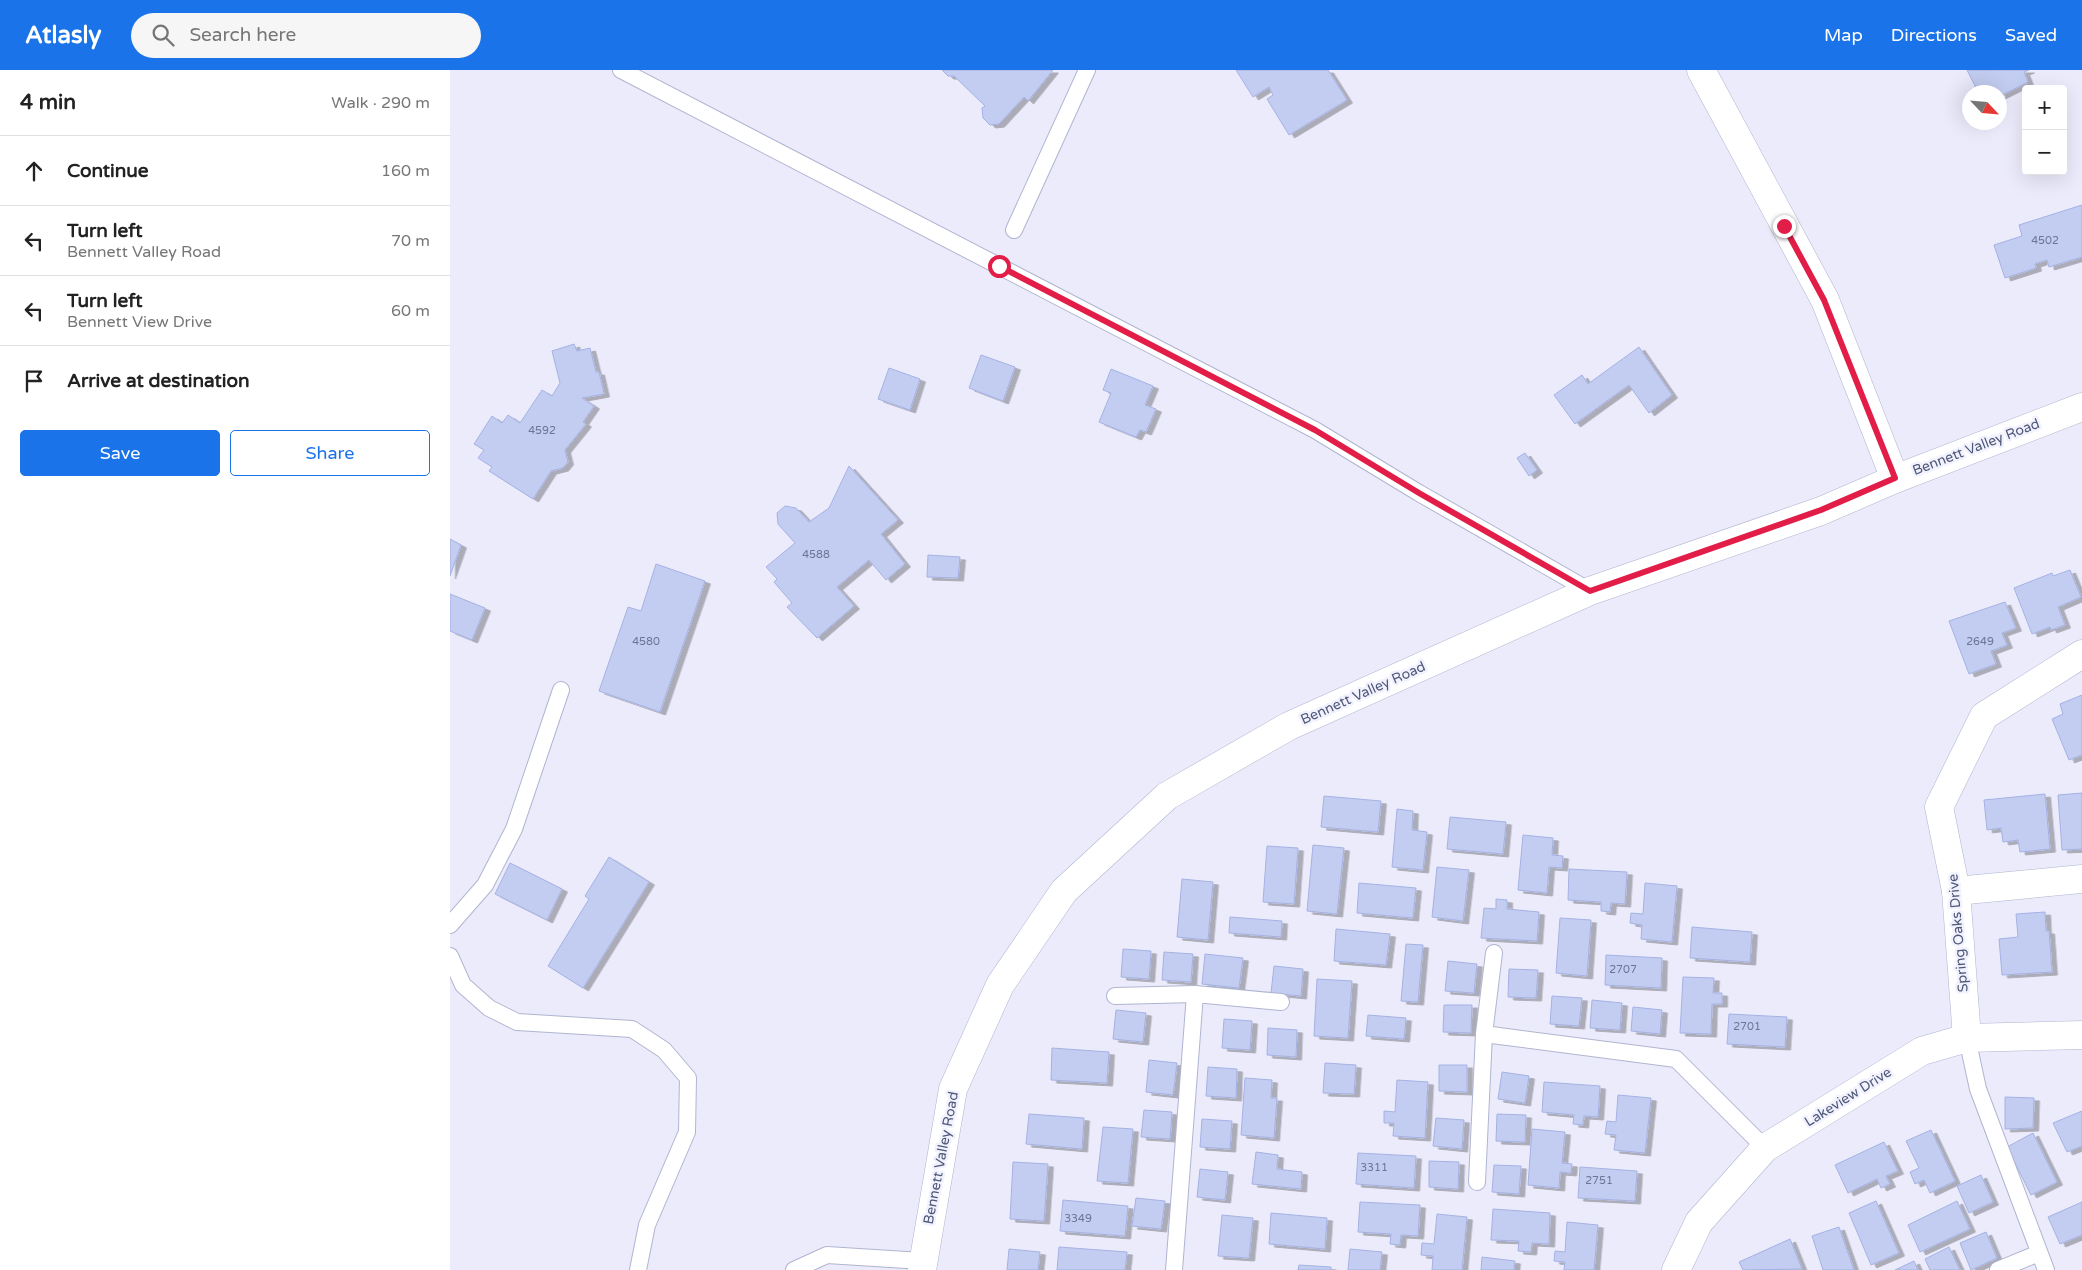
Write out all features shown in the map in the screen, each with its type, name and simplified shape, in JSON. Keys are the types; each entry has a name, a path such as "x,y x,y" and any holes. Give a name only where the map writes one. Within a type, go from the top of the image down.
{"street":[{"path":"1701,70 1824,300 1895,478"},
{"name":"Bennett Valley Road","path":"922,1266 953,1090 1000,985 1064,892 1167,796 1288,726 1590,591 1821,510 1895,478 2082,407"},
{"name":"Spring Oaks Drive","path":"1967,1038 1956,891 1939,806 1984,716 2082,654"},
{"path":"1956,891 2082,880"},
{"name":"Lakeview Drive","path":"1676,1270 1699,1222 1765,1148 1922,1051 1967,1038 2082,1035"}],"lane":[{"path":"621,70 1315,430 1419,493 1590,591"},
{"path":"1014,230 1087,70"},
{"path":"450,925 485,886 514,829 561,690"},
{"path":"1477,1182 1484,1034 1494,953"},
{"path":"450,956 463,985 489,1008 517,1022 632,1029 664,1050 688,1078 687,1132 647,1225 638,1270"},
{"path":"1174,1270 1195,994"},
{"path":"1115,996 1195,994 1281,1002"},
{"path":"1484,1034 1676,1060 1765,1148"},
{"path":"1967,1038 1978,1089 2046,1270"},
{"path":"1998,1270 2039,1253"},
{"path":"794,1270 827,1255 922,1266"}],"building":[{"path":"942,70 1053,70 1028,101 1024,97 999,124 990,125 983,118 982,108 985,106 954,76 948,76"},
{"path":"1236,70 1328,70 1347,100 1289,135 1267,99 1273,95 1269,87 1253,97"},
{"path":"1967,70 2029,70 2024,72 2028,82 2007,92 2007,85 1974,85"},
{"path":"2082,205 2082,257 2049,267 2047,260 2035,264 2036,268 2005,278 1994,245 2022,236 2019,225"},
{"path":"574,344 577,351 590,348 596,372 599,372 604,394 582,398 594,406 583,422 586,424 565,450 568,462 563,468 551,471 533,499 489,471 492,467 478,458 484,450 474,444 492,416 502,423 508,415 520,423 542,390 552,396 560,383 552,351"},
{"path":"1639,347 1672,395 1649,413 1629,385 1575,424 1554,395 1582,375 1588,384"},
{"path":"981,355 1015,367 1003,401 969,388"},
{"path":"889,368 920,379 910,410 878,399"},
{"path":"1111,369 1153,386 1145,405 1156,409 1146,432 1140,430 1136,437 1099,422 1111,393 1103,390"},
{"path":"1525,453 1537,470 1529,476 1517,458"},
{"path":"849,466 898,520 881,534 905,564 886,580 869,560 837,587 854,606 817,638 787,607 792,603 774,582 777,579 766,567 795,543 778,524 777,513 785,506 796,508 809,522 829,508"},
{"path":"450,539 461,545 450,576"},
{"path":"928,555 960,557 958,578 927,577"},
{"path":"656,564 705,581 660,712 599,691 628,607 641,611"},
{"path":"2070,570 2081,597 2058,607 2065,625 2051,630 2050,627 2032,634 2014,588 2052,573 2053,576"},
{"path":"450,594 485,608 472,640 450,631"},
{"path":"2005,602 2016,628 2002,633 2007,645 1991,651 1996,664 1969,674 1949,621"},
{"path":"2082,695 2082,755 2069,760 2052,719 2063,714 2060,704"},
{"path":"2082,793 2082,849 2062,850 2058,795"},
{"path":"2045,794 2050,849 2020,852 2018,840 2003,842 2001,828 1987,830 1984,800"},
{"path":"1324,796 1381,801 1378,832 1321,827"},
{"path":"1397,809 1413,811 1412,830 1427,832 1423,870 1392,867"},
{"path":"1450,817 1506,822 1503,854 1447,849"},
{"path":"1523,835 1553,838 1552,855 1563,856 1562,868 1549,867 1547,893 1518,890"},
{"path":"1313,845 1344,848 1337,914 1307,911"},
{"path":"1267,846 1298,848 1294,904 1263,902"},
{"path":"609,857 649,882 583,988 548,966 589,899 585,896"},
{"path":"510,863 562,889 547,920 495,894"},
{"path":"1437,867 1469,870 1463,921 1432,917"},
{"path":"1569,869 1627,872 1625,904 1611,903 1610,912 1601,911 1601,902 1568,900"},
{"path":"1182,879 1213,882 1208,940 1177,937"},
{"path":"1359,883 1416,888 1413,918 1357,913"},
{"path":"1645,883 1677,886 1672,942 1641,939 1642,925 1630,923 1631,913 1643,914"},
{"path":"1496,899 1507,900 1507,909 1539,912 1537,941 1481,938 1484,908 1496,909"},
{"path":"2045,912 2046,931 2049,931 2052,972 2002,975 1999,939 2018,937 2016,914"},
{"path":"1230,917 1282,921 1281,937 1229,933"},
{"path":"1560,918 1591,920 1587,976 1556,973"},
{"path":"1692,927 1752,932 1750,962 1690,958"},
{"path":"1336,929 1390,934 1386,965 1334,961"},
{"path":"1406,944 1423,945 1418,1002 1401,1001"},
{"path":"1123,949 1151,951 1149,979 1121,977"},
{"path":"1164,952 1193,954 1191,982 1162,980"},
{"path":"1205,954 1243,958 1239,988 1202,984"},
{"path":"1606,955 1662,958 1661,988 1605,985"},
{"path":"1448,961 1477,964 1474,993 1445,991"},
{"path":"1274,966 1303,969 1301,996 1271,993"},
{"path":"1509,969 1538,970 1536,998 1508,997"},
{"path":"1683,977 1714,978 1713,993 1722,993 1722,1004 1712,1004 1711,1034 1680,1033"},
{"path":"1317,979 1352,981 1348,1038 1314,1036"},
{"path":"1552,996 1582,998 1579,1026 1550,1024"},
{"path":"1592,1000 1622,1003 1620,1030 1590,1028"},
{"path":"1444,1005 1472,1005 1471,1033 1443,1032"},
{"path":"1633,1007 1662,1010 1660,1034 1631,1031"},
{"path":"1116,1010 1146,1013 1143,1042 1113,1039"},
{"path":"1729,1014 1787,1017 1785,1047 1727,1044"},
{"path":"1368,1015 1406,1018 1404,1039 1366,1036"},
{"path":"1224,1019 1252,1021 1250,1050 1222,1048"},
{"path":"1268,1028 1297,1030 1296,1057 1267,1055"},
{"path":"1052,1048 1109,1052 1107,1083 1051,1080"},
{"path":"1149,1060 1177,1063 1173,1095 1146,1092"},
{"path":"1325,1063 1356,1065 1354,1094 1323,1093"},
{"path":"1439,1065 1467,1065 1467,1092 1439,1091"},
{"path":"1208,1067 1237,1069 1236,1098 1206,1096"},
{"path":"1502,1072 1529,1076 1525,1103 1498,1099"},
{"path":"1245,1078 1272,1080 1271,1098 1277,1098 1274,1138 1241,1135"},
{"path":"1397,1080 1428,1082 1425,1138 1393,1136 1394,1123 1384,1123 1384,1111 1395,1112"},
{"path":"1544,1082 1600,1086 1598,1117 1584,1116 1583,1125 1573,1124 1574,1115 1542,1112"},
{"path":"1618,1095 1651,1098 1645,1153 1614,1150 1616,1135 1605,1134 1607,1121 1616,1122"},
{"path":"2005,1097 2034,1098 2033,1128 2005,1129"},
{"path":"1144,1110 1172,1112 1170,1139 1141,1137"},
{"path":"2082,1111 2082,1146 2067,1152 2053,1123"},
{"path":"1029,1114 1084,1118 1082,1149 1026,1144"},
{"path":"1497,1114 1526,1115 1525,1142 1496,1141"},
{"path":"1436,1118 1464,1120 1462,1149 1433,1146"},
{"path":"1202,1119 1232,1121 1230,1149 1200,1147"},
{"path":"1103,1127 1133,1129 1128,1183 1097,1181"},
{"path":"1532,1129 1565,1132 1562,1163 1572,1164 1571,1173 1560,1172 1559,1188 1528,1185"},
{"path":"1931,1130 1955,1181 1930,1193 1924,1180 1915,1184 1910,1172 1919,1168 1906,1141"},
{"path":"2033,1133 2057,1182 2031,1195 2007,1147"},
{"path":"1884,1142 1898,1171 1886,1176 1890,1184 1881,1188 1877,1179 1848,1193 1835,1165"},
{"path":"1256,1152 1278,1155 1277,1169 1302,1172 1301,1189 1252,1184"},
{"path":"1358,1153 1416,1156 1414,1188 1356,1184"},
{"path":"1429,1161 1459,1162 1458,1189 1429,1187"},
{"path":"1013,1162 1048,1164 1044,1221 1010,1219"},
{"path":"1494,1165 1521,1166 1519,1194 1492,1192"},
{"path":"1580,1167 1637,1171 1635,1201 1578,1198"},
{"path":"1200,1169 1228,1172 1225,1200 1197,1197"},
{"path":"1981,1175 1993,1202 1969,1213 1957,1186"},
{"path":"1136,1198 1165,1201 1161,1229 1132,1226"},
{"path":"1063,1200 1128,1206 1125,1236 1060,1231"},
{"path":"1876,1201 1899,1253 1871,1265 1849,1213"},
{"path":"1957,1201 1970,1229 1920,1252 1908,1225"},
{"path":"1360,1202 1420,1205 1418,1236 1401,1235 1400,1245 1390,1244 1391,1234 1358,1232"},
{"path":"2082,1202 2082,1235 2060,1244 2048,1217"},
{"path":"1493,1209 1550,1213 1549,1244 1532,1243 1531,1252 1518,1251 1519,1241 1491,1240"},
{"path":"1271,1213 1327,1218 1325,1249 1269,1244"},
{"path":"1437,1214 1467,1217 1462,1270 1432,1270 1433,1256 1421,1255 1422,1243 1434,1244"},
{"path":"1222,1215 1253,1218 1249,1258 1218,1256"},
{"path":"1567,1222 1598,1225 1594,1270 1564,1270 1565,1262 1554,1261 1555,1251 1565,1252"},
{"path":"1839,1227 1854,1270 1823,1270 1812,1236"},
{"path":"1986,1232 1997,1258 1971,1270 1960,1243"},
{"path":"1790,1239 1802,1269 1743,1270 1739,1262"},
{"path":"1059,1247 1127,1252 1125,1270 1057,1270"},
{"path":"1949,1247 1960,1270 1930,1270 1925,1259"},
{"path":"1009,1249 1040,1252 1038,1270 1007,1270"},
{"path":"1350,1249 1382,1252 1380,1270 1348,1270"},
{"path":"1482,1257 1515,1261 1514,1270 1481,1270"},
{"path":"1914,1261 1918,1270 1895,1270"},
{"path":"1299,1265 1331,1267 1331,1270 1298,1270"}],"route":[{"path":"999,266 1315,430 1419,493 1590,591 1821,510 1895,478 1824,300 1784,226"}]}
